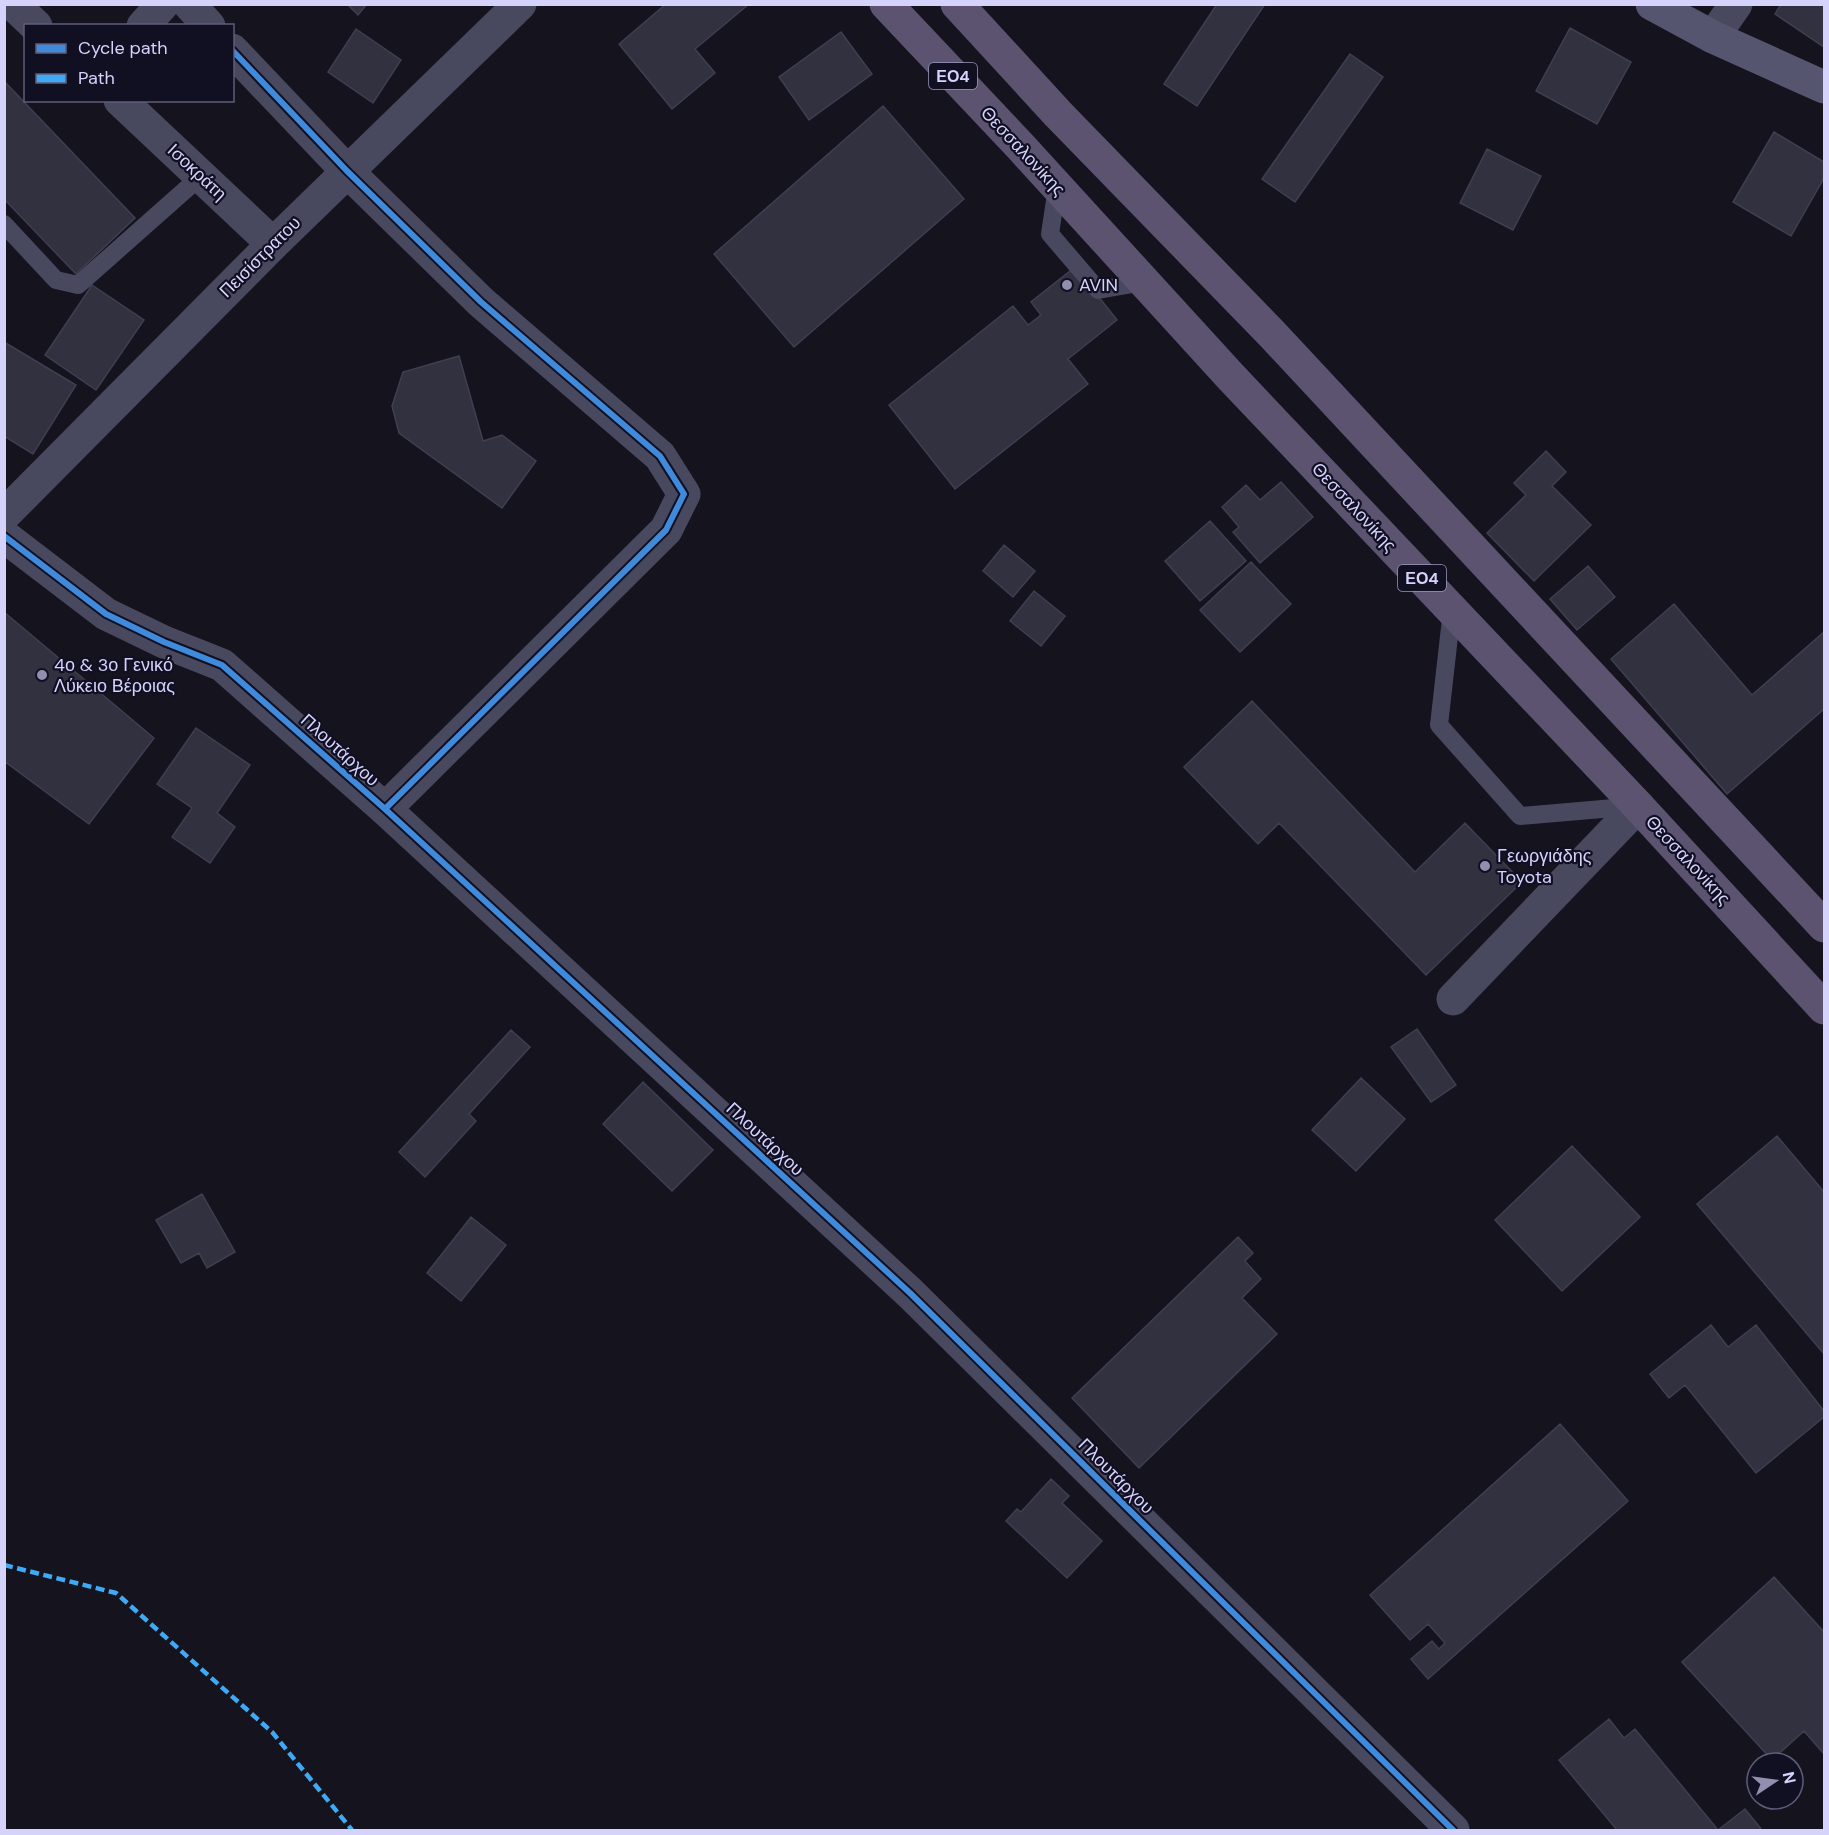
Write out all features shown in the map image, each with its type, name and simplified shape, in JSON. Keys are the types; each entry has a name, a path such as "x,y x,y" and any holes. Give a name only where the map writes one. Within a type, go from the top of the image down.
{"main road":[{"name":"Θεσσαλονίκης","path":"886,4 1058,187 1231,377 1638,806 1824,1008"},
{"name":"ΕΟ4","path":"957,4 1058,114 1272,334 1824,926"},
{"path":"1021,147 1058,114"}],"street":[{"path":"144,24 163,4"},
{"path":"189,4 207,24"},
{"name":"Πεισίστρατου","path":"4,515 273,244 520,4"},
{"path":"1652,4 1713,37 1824,87"},
{"path":"1713,37 1736,4"},
{"path":"234,52 347,171 481,302 660,456 684,494 666,530 385,809"},
{"name":"Ισοκράτη","path":"122,102 273,244"},
{"name":"Πλουτάρχου","path":"4,536 106,614 164,642 222,665 385,809 910,1293 1453,1830"},
{"path":"1453,999 1638,806"}],"lane":[{"path":"4,224 56,280 78,285 201,176"},
{"path":"1452,610 1439,725 1520,816 1638,806"}],"building":[{"path":"347,4 367,4 358,15"},
{"path":"666,4 749,4 695,49 715,73 672,109 619,44"},
{"path":"1217,4 1265,4 1197,106 1164,84"},
{"path":"1781,4 1824,4 1824,47 1775,14"},
{"path":"1570,28 1631,62 1597,124 1536,91"},
{"path":"356,29 401,60 373,103 328,72"},
{"path":"841,32 872,74 809,120 779,77"},
{"path":"1350,54 1383,77 1295,202 1262,179"},
{"path":"4,81 135,218 76,274 4,199"},
{"path":"883,106 964,199 794,347 714,254"},
{"path":"1774,132 1824,162 1824,178 1791,236 1733,202"},
{"path":"1487,149 1541,176 1513,230 1460,203"},
{"path":"1075,267 1117,320 1068,359 1088,384 955,489 889,405 1013,306 1028,325 1041,315 1031,302"},
{"path":"92,285 144,320 96,390 45,355"},
{"path":"4,342 76,385 33,454 4,436"},
{"path":"459,356 483,441 502,435 536,461 502,508 399,433 392,406 403,372"},
{"path":"1546,451 1566,472 1552,486 1591,525 1534,581 1487,533 1526,495 1514,483"},
{"path":"1281,482 1313,517 1260,563 1233,532 1239,527 1222,507 1246,485 1260,500"},
{"path":"1210,521 1246,561 1200,601 1165,561"},
{"path":"1004,545 1035,571 1013,597 983,571"},
{"path":"1251,562 1291,604 1240,652 1200,610"},
{"path":"1588,566 1615,597 1577,630 1550,599"},
{"path":"1034,591 1065,616 1041,646 1010,621"},
{"path":"1674,604 1752,695 1824,632 1824,709 1727,794 1611,659"},
{"name":"4ο & 3ο Γενικό Λύκειο Βέροιας","path":"4,612 154,738 89,824 4,761"},
{"path":"1252,701 1415,872 1465,823 1522,882 1426,975 1279,823 1258,844 1184,767"},
{"path":"196,728 250,765 217,813 235,827 210,863 172,837 192,808 157,784"},
{"path":"1417,1029 1456,1085 1431,1102 1391,1047"},
{"path":"511,1030 530,1047 469,1114 476,1121 425,1177 399,1152"},
{"path":"1361,1078 1405,1119 1356,1171 1312,1130"},
{"path":"643,1082 713,1150 672,1191 603,1124"},
{"path":"1777,1136 1824,1192 1824,1354 1697,1204"},
{"path":"1572,1146 1640,1217 1562,1291 1495,1220"},
{"path":"202,1194 235,1252 207,1268 199,1253 181,1263 156,1220"},
{"path":"471,1217 506,1245 461,1301 427,1273"},
{"path":"1238,1237 1253,1253 1245,1261 1261,1279 1242,1298 1277,1334 1139,1468 1072,1398"},
{"path":"1711,1325 1728,1347 1756,1325 1824,1411 1824,1417 1756,1473 1685,1385 1669,1398 1650,1374"},
{"path":"1560,1424 1628,1501 1428,1679 1411,1659 1432,1641 1439,1649 1445,1643 1428,1624 1410,1640 1370,1595"},
{"path":"1051,1479 1069,1496 1062,1503 1102,1541 1067,1578 1006,1521 1017,1509 1021,1512"},
{"path":"1774,1577 1824,1632 1824,1754 1804,1731 1782,1751 1764,1751 1682,1662"},
{"path":"1609,1719 1624,1738 1635,1729 1718,1830 1617,1830 1559,1760"},
{"path":"1745,1809 1762,1830 1718,1830"}],"marked path":[{"path":"4,1565 116,1593 272,1732 352,1830"}],"cycle path":[{"path":"234,52 347,171 481,302 660,456 684,494 666,530 385,809"},
{"path":"4,536 106,614 164,642 222,665 385,809 910,1293 1453,1830"}],"place":[{"name":"AVIN","path":"1067,285"},
{"name":"4ο & 3ο Γενικό Λύκειο Βέροιας","path":"42,675"},
{"name":"Γεωργιάδης Toyota","path":"1485,866"}]}
